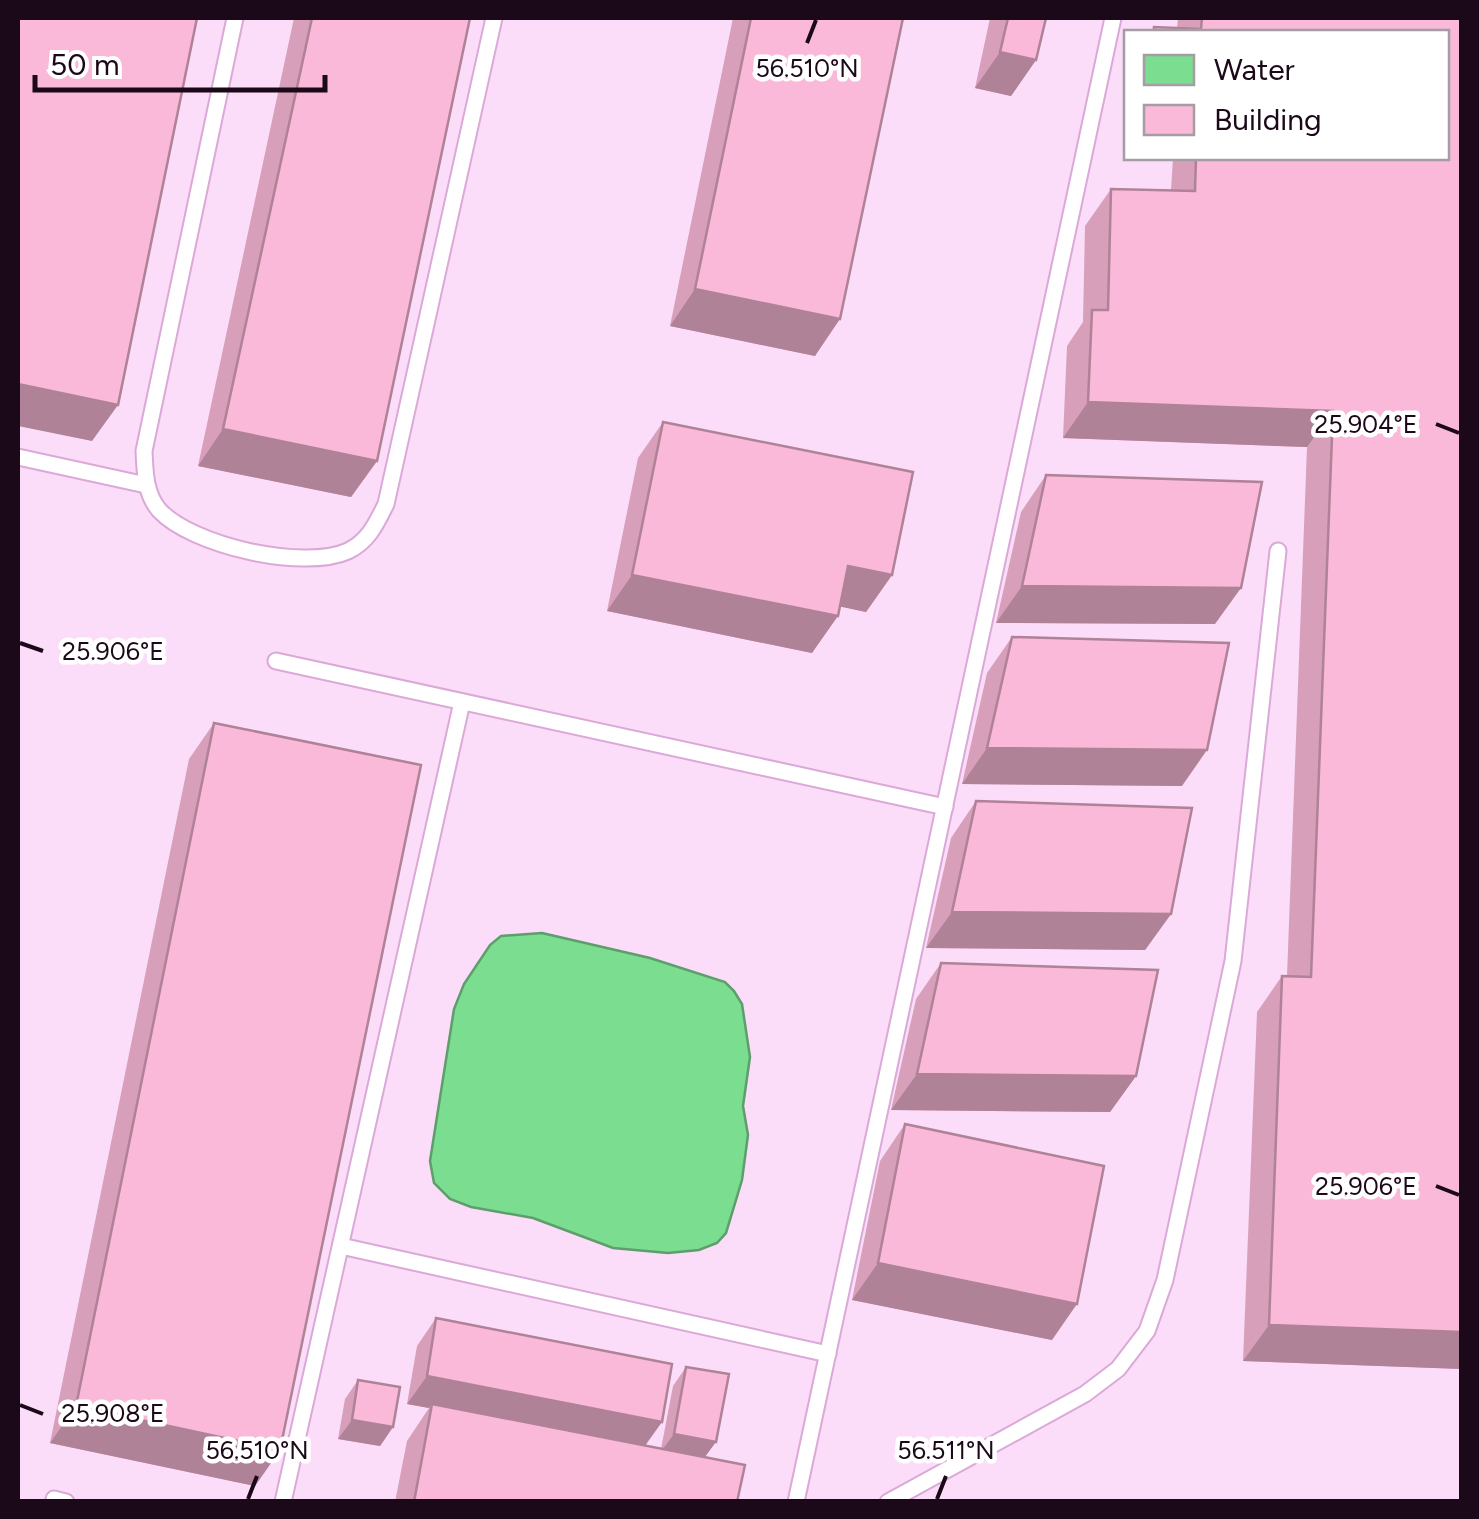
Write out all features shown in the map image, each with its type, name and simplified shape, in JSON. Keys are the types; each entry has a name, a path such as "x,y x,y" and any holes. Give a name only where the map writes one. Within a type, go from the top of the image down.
{"lane":[{"path":"235,18 144,451 146,485 158,508 180,526 208,539 287,558 320,559 350,550 371,534 386,504 494,18"},
{"path":"796,1502 1112,18"},
{"path":"18,457 146,485"},
{"path":"888,1502 1084,1394 1118,1369 1147,1331 1165,1280 1233,962 1278,551"},
{"path":"276,661 945,807"},
{"path":"283,1502 462,702"},
{"path":"341,1246 828,1354"}],"water":[{"path":"542,933 650,958 725,982 742,1004 750,1057 743,1106 748,1135 742,1180 726,1233 717,1243 699,1250 668,1253 613,1248 533,1218 471,1207 450,1199 434,1183 430,1161 454,1009 464,984 490,945 501,936"}],"building":[{"path":"18,18 197,18 118,405 18,384"},
{"path":"312,18 470,18 377,461 223,429"},
{"path":"751,18 903,18 840,319 695,289"},
{"path":"1008,18 1046,18 1036,60 1000,52"},
{"path":"1202,18 1462,18 1462,1332 1269,1325 1282,976 1311,977 1333,411 1088,402 1092,310 1108,310 1111,189 1195,191 1196,160 1449,160 1449,30 1154,30 1154,27 1201,29"},
{"path":"663,422 913,472 892,575 848,566 838,616 632,575"},
{"path":"1046,475 1262,482 1241,588 1022,586"},
{"path":"1012,637 1229,643 1207,750 987,748"},
{"path":"214,723 421,765 280,1450 76,1406"},
{"path":"976,801 1192,808 1171,914 952,912"},
{"path":"941,963 1158,970 1136,1076 917,1074"},
{"path":"905,1124 1104,1166 1077,1304 878,1263"},
{"path":"436,1318 672,1364 662,1422 427,1376"},
{"path":"686,1367 729,1374 716,1442 674,1434"},
{"path":"358,1380 400,1387 393,1427 352,1420"},
{"path":"432,1404 745,1465 737,1502 414,1502"}]}
